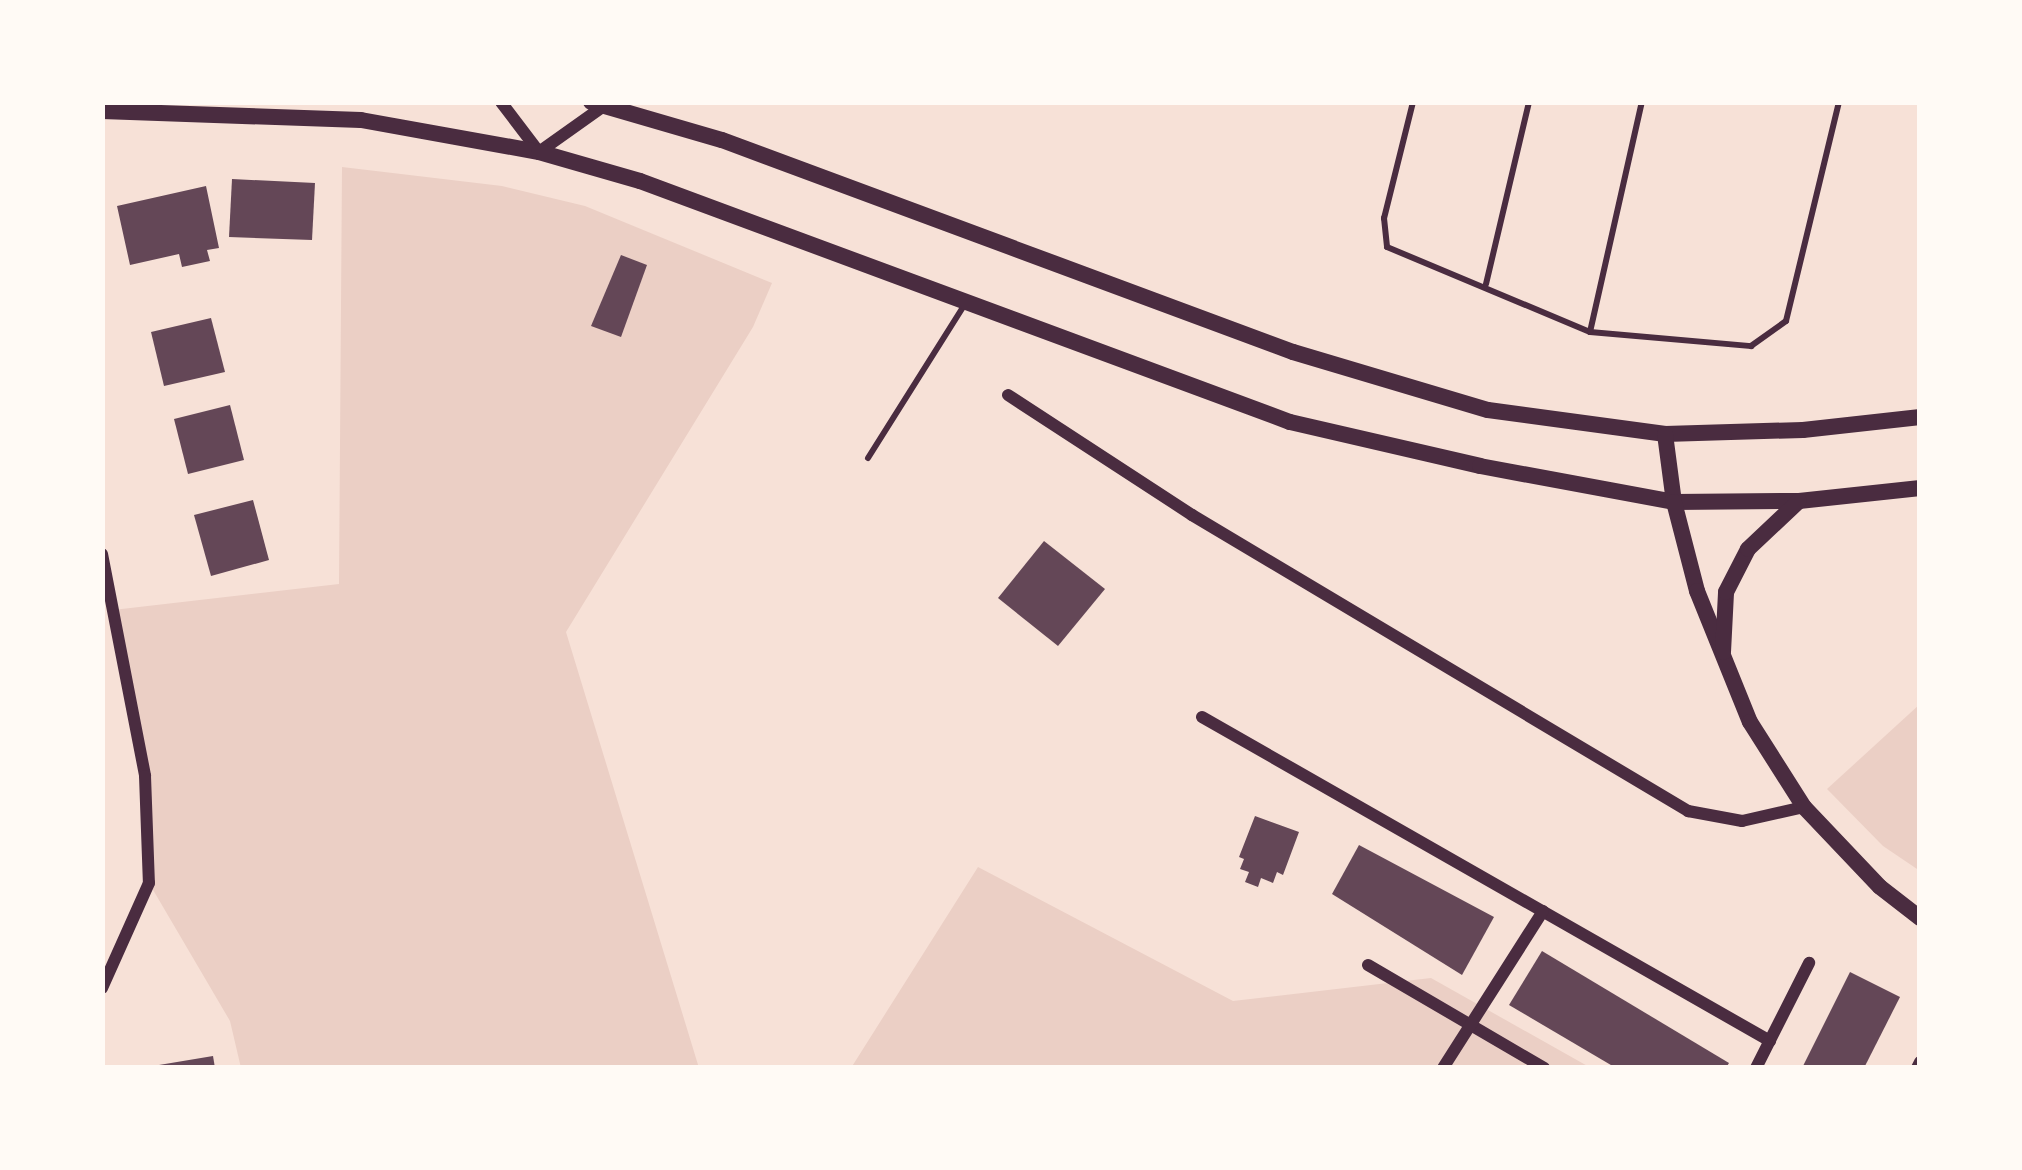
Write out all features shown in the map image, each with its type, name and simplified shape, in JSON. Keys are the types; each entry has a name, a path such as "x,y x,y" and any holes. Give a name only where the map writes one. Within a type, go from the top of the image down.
{"street":[{"path":"501,102 539,152"},
{"path":"539,152 602,103 722,140 1293,352 1488,410 1665,434 1803,430 1920,417"},
{"path":"102,111 362,120 539,152 640,181 1290,422 1480,466 1674,502 1799,501 1920,488"},
{"path":"1008,395 1192,515 1688,811 1742,821 1804,807"},
{"path":"1665,434 1674,502 1722,664 1750,722 1804,807 1880,886 1920,918"},
{"path":"1722,664 1726,592 1748,549 1799,501"},
{"path":"102,554 145,776 149,883 102,988"},
{"path":"1202,717 1770,1040"},
{"path":"1443,1068 1543,911"},
{"path":"1756,1068 1809,963"},
{"path":"1368,964 1544,1068"}],"lane":[{"path":"868,458 965,303"}],"path":[{"path":"1413,102 1384,218 1387,247 1486,284 1589,332 1751,346 1786,321 1839,102"},
{"path":"1486,284 1529,102"},
{"path":"1589,332 1642,102"}],"shaded area":[{"path":"342,167 502,186 585,206 772,283 753,327 566,632 699,1068 241,1068 230,1021 149,883 145,776 113,610 339,584"},
{"path":"1920,704 1920,871 1883,846 1827,789"},
{"path":"978,867 1233,1001 1431,978 1591,1068 851,1068"}],"building":[{"path":"232,179 315,183 312,240 229,237"},
{"path":"206,186 219,248 207,250 210,261 182,267 179,254 130,265 117,206"},
{"path":"621,255 647,265 621,337 591,326"},
{"path":"211,318 225,372 164,386 151,332"},
{"path":"230,405 244,460 188,474 174,419"},
{"path":"253,500 269,560 211,576 194,515"},
{"path":"1044,541 1105,589 1058,646 998,598"},
{"path":"1255,816 1299,832 1283,875 1277,872 1273,883 1261,878 1258,887 1245,882 1249,872 1240,869 1244,859 1239,857"},
{"path":"1359,845 1494,917 1462,975 1332,894"},
{"path":"1542,951 1729,1063 1726,1068 1616,1068 1509,1005"},
{"path":"1850,972 1900,997 1864,1068 1802,1068"},
{"path":"213,1056 215,1068 153,1068 153,1066"}]}
